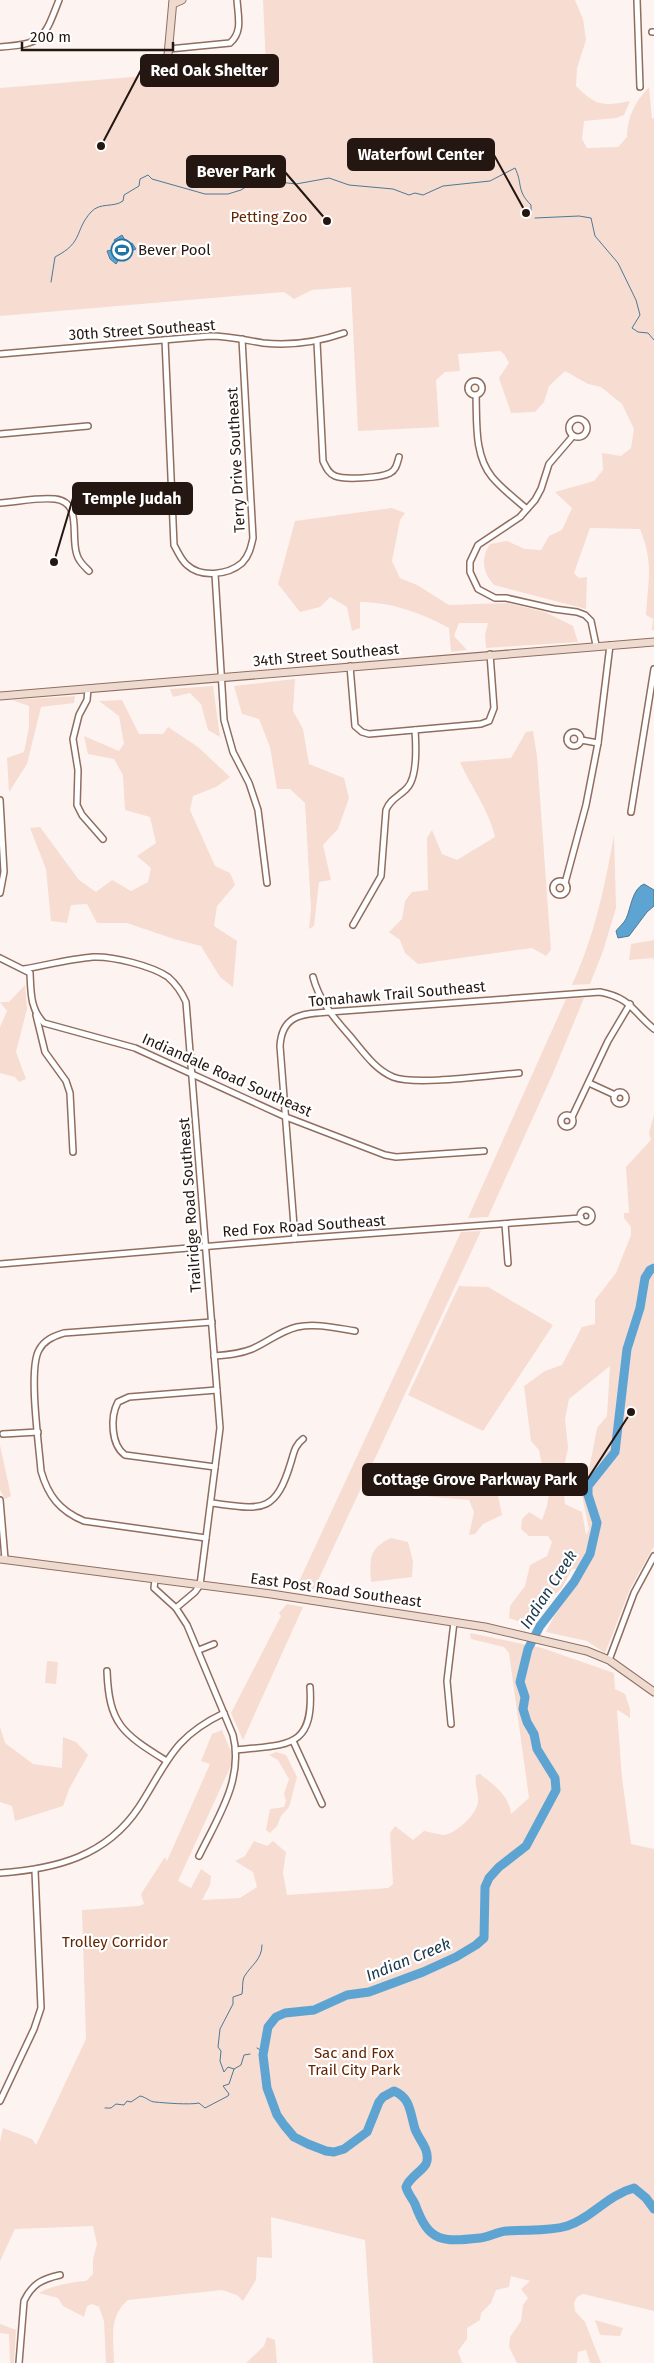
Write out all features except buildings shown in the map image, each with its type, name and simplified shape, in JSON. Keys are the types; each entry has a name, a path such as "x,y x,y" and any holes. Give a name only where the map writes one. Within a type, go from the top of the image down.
{"street":[{"path":"0,48 22,46 41,38 48,29 59,0"},
{"path":"166,77 173,2 182,0"},
{"path":"169,49 230,43 237,37 239,26 237,0"},
{"path":"636,0 640,87"},
{"name":"30th Street Southeast","path":"0,354 210,336 276,344 317,342 344,333"},
{"name":"Terry Drive Southeast","path":"215,574 232,569 242,562 250,552 253,538 242,339"},
{"path":"165,340 174,545 187,565 204,573 215,574 220,678 227,736 249,784 258,810 267,883"},
{"path":"317,342 323,461 327,470 333,476 342,478 382,476 391,473 397,467 399,457"},
{"path":"476,395 478,437 483,460 492,477 527,509"},
{"path":"0,434 88,426"},
{"path":"573,436 549,464 541,489 527,509 514,522 478,545 470,562 470,572 478,589 495,598 506,598 585,615 591,621 596,646"},
{"path":"0,503 53,498 63,500 70,506 73,514 76,555 80,563 89,571"},
{"name":"34th Street Southeast","path":"0,696 610,644 654,642"},
{"path":"565,883 586,805 598,743 610,644"},
{"path":"350,666 355,726 362,732 369,734 481,724 489,721 494,708 490,654"},
{"path":"630,812 654,669"},
{"path":"88,689 88,700 79,715 73,739 78,770 77,805 82,815 103,839"},
{"path":"353,925 382,876 386,810 391,800 409,787 416,756 415,730"},
{"path":"581,740 598,743"},
{"path":"0,800 4,872 0,893"},
{"name":"Trailridge Road Southeast","path":"24,969 101,957 122,960 148,968 168,977 176,985 186,1002 220,1428 200,1585"},
{"path":"0,958 30,973 32,1005 45,1052 66,1081 70,1093 73,1152"},
{"path":"313,977 316,988 329,1012 371,1062 392,1076 412,1081 519,1073"},
{"name":"Tomahawk Trail Southeast","path":"295,1238 281,1036 285,1028 295,1017 303,1014 586,992 612,994 630,1004 654,1029"},
{"path":"572,1117 608,1041 630,1004"},
{"name":"Indiandale Road Southeast","path":"36,1015 44,1023 56,1028 117,1041 135,1048 286,1117 385,1155 396,1157 484,1151"},
{"path":"589,1083 615,1095"},
{"name":"Red Fox Road Southeast","path":"0,1264 295,1238 581,1218"},
{"path":"505,1224 508,1263"},
{"path":"206,1538 95,1523 71,1516 52,1499 41,1471 34,1368 38,1353 46,1341 64,1333 212,1322"},
{"path":"214,1356 252,1349 297,1327 311,1325 355,1330"},
{"path":"216,1467 125,1455 115,1443 114,1414 118,1402 129,1397 217,1390"},
{"path":"3,1434 38,1432"},
{"path":"211,1502 254,1508 274,1499 284,1486 296,1444 303,1439"},
{"path":"0,1500 2,1559"},
{"path":"609,1660 634,1593 654,1556"},
{"name":"East Post Road Southeast","path":"2,1559 200,1585 454,1622 514,1634 587,1651 609,1660 654,1692"},
{"path":"155,1580 154,1588 176,1608 187,1625 199,1650 237,1750 234,1783 199,1856"},
{"path":"176,1608 195,1592 200,1585"},
{"path":"451,1724 447,1681 454,1622"},
{"path":"199,1650 214,1644"},
{"path":"107,1671 108,1699 113,1714 121,1727 132,1738 165,1760"},
{"path":"237,1750 277,1746 293,1741 308,1726 311,1715 310,1687"},
{"path":"0,1873 35,1870 70,1862 100,1846 114,1835 138,1808 165,1760 189,1734 207,1721 224,1713"},
{"path":"293,1741 322,1804"},
{"path":"0,2101 34,2029 41,2008 35,1870"},
{"path":"19,2363 24,2301 28,2292 36,2283 60,2275"}],"green space":[{"name":"Petting Zoo","path":"263,0 575,0 583,19 586,40 577,68 576,86 590,98 601,103 613,104 630,101 624,115 616,118 584,121 582,139 587,148 618,147 627,137 628,123 633,110 649,87 652,119 654,118 654,630 652,630 653,619 646,615 649,562 640,529 590,528 574,573 579,578 587,577 586,609 494,585 485,570 484,560 490,544 507,541 525,549 541,550 549,536 562,530 572,508 555,492 594,481 603,470 602,453 621,456 631,448 634,429 622,404 601,387 588,384 565,371 549,386 544,402 535,412 511,413 499,378 509,363 504,354 500,351 458,354 460,371 445,372 436,380 439,427 358,431 351,287 312,290 294,299 284,292 0,316 0,88 266,66"},
{"path":"392,508 405,513 400,520 392,561 400,578 417,585 449,605 508,603 545,612 573,626 578,642 486,648 485,635 488,623 459,623 454,636 467,650 451,652 449,628 417,613 395,606 360,602 360,628 352,631 347,607 330,597 320,607 300,612 278,584 295,521"},
{"path":"295,679 293,711 303,729 309,764 344,778 349,798 338,829 323,845 331,880 319,882 314,926 309,929 311,909 305,803 290,789 277,789 270,747 259,719 242,714 234,686"},
{"path":"213,686 220,737 208,730 201,704 190,693 173,697 170,689"},
{"path":"75,696 74,703 41,707 27,764 9,792 7,758 24,752 29,727 29,706 12,700"},
{"path":"122,700 139,734 163,734 168,727 198,747 230,777 216,787 193,796 190,810 215,866 230,873 235,885 217,906 214,926 237,941 233,987 220,977 201,946 127,923 97,923 87,904 71,905 67,923 51,921 46,869 30,828 40,827 79,880 96,892 112,880 131,891 148,882 151,868 137,856 156,843 150,817 125,810 123,775 114,759 88,754 84,736 119,751 124,744 119,716 99,701"},
{"path":"533,731 537,756 551,950 546,956 532,948 418,964 405,953 400,940 389,932 402,919 405,901 412,892 428,890 427,838 432,830 442,854 457,860 495,837 484,808 460,762 511,758 526,732"},
{"path":"614,835 616,908 603,951 590,984 572,985 587,948 598,912"},
{"path":"654,940 654,962 653,958 629,960 631,944"},
{"path":"25,985 27,1009 16,1052 26,1079 19,1082 15,1077 0,1073 0,1027 7,1011 0,1002 9,1002"},
{"path":"584,998 554,1071 488,1217 468,1218 566,999"},
{"path":"654,1115 654,1546 630,1589 605,1653 587,1641 546,1632 578,1569 572,1569 562,1588 534,1614 529,1625 509,1618 510,1606 525,1586 530,1565 547,1556 552,1542 548,1536 529,1536 521,1529 522,1519 529,1512 542,1520 547,1506 550,1486 544,1475 539,1450 531,1441 524,1386 545,1371 562,1365 582,1327 595,1324 595,1300 616,1273 631,1235 631,1227 624,1218 624,1213 629,1213 626,1167 651,1140 649,1133","holes":["610,1366 607,1416 597,1428 589,1470 574,1486 580,1486 589,1529 586,1535 582,1512 565,1504 562,1476 568,1448 565,1419 569,1399"]},
{"path":"481,1231 314,1589 296,1588 461,1232"},
{"path":"459,1286 488,1287 553,1325 483,1431 408,1395"},
{"path":"0,1445 11,1496 5,1499 0,1490"},
{"path":"458,1480 497,1491 502,1515 483,1524 475,1534 469,1535 474,1512 469,1500 425,1496 426,1488"},
{"path":"391,1538 408,1542 413,1561 412,1577 371,1582 370,1567 374,1551 383,1542"},
{"path":"287,1604 303,1607 243,1740 231,1713 281,1616 279,1613"},
{"name":"Sac and Fox Trail City Park","path":"470,1633 542,1648 614,1673 615,1689 625,1694 630,1709 630,1718 617,1711 622,1778 631,1844 654,1849 654,2311 583,2294 577,2297 574,2303 575,2311 585,2322 601,2363 590,2363 586,2350 578,2352 577,2363 517,2363 509,2347 510,2337 521,2321 523,2305 528,2298 521,2289 530,2281 511,2276 509,2287 496,2290 491,2303 481,2313 480,2320 467,2328 467,2339 458,2351 462,2363 373,2363 365,2240 271,2217 272,2258 257,2257 256,2280 243,2301 237,2295 222,2290 128,2300 117,2314 115,2321 113,2337 114,2363 106,2363 104,2321 99,2307 92,2304 87,2306 84,2317 63,2306 58,2298 39,2293 62,2285 86,2281 93,2274 93,2259 97,2244 93,2226 15,2229 0,2261 0,2142 3,2128 32,2139 36,2145 86,2039 82,1910 139,1906 144,1904 141,1894 165,1857 167,1861 210,1764 201,1761 212,1734 222,1730 234,1759 178,1881 191,1888 201,1869 211,1876 210,1885 202,1900 240,1898 257,1887 253,1872 235,1861 245,1856 254,1841 267,1846 273,1841 286,1852 283,1873 287,1895 388,1888 393,1884 390,1833 395,1826 413,1840 424,1831 443,1835 453,1832 470,1818 477,1807 476,1775 480,1774 500,1791 510,1807 511,1814 529,1798 509,1653 504,1647 471,1639"},
{"path":"47,1661 58,1662 56,1684 45,1683"},
{"path":"0,1727 5,1743 33,1764 62,1768 63,1737 76,1742 88,1755 69,1789 63,1806 15,1821 12,1806 0,1802"},
{"path":"276,1752 286,1755 297,1777 289,1807 281,1816 277,1826 270,1833 266,1830 270,1809 284,1807 286,1801 284,1794 289,1779 278,1760 269,1755"},
{"path":"595,2320 623,2328 620,2336 600,2335"},
{"path":"0,2324 16,2330 14,2363 10,2363 9,2334 0,2333"},
{"path":"267,2337 275,2340 277,2363 246,2363 264,2346"}],"water":[{"name":"Bever Pool","path":"122,235 128,245 132,243 136,249 122,255 116,264 110,259 107,251 119,248 114,240"},
{"path":"644,884 654,890 654,906 647,912 629,936 618,938 616,931 626,919 637,890"}],"waterway":[{"path":"51,282 55,257 64,252 75,241 82,225 91,212 98,207 123,201 124,195 139,186 140,179 148,175 152,179 205,194 228,194 241,190 252,183 271,181 296,184 329,178 349,185 393,189 409,195 415,193 423,195 443,186 490,181 515,168 521,191 531,205 531,211"},
{"path":"535,218 579,216 591,218 595,236 618,263 636,300 640,315 632,328 638,332 648,333 654,340"},
{"name":"Indian Creek","path":"654,1268 650,1270 645,1278 640,1308 627,1349 615,1452 588,1486 588,1495 597,1523 590,1554 574,1582 540,1626 528,1649 520,1682 525,1697 523,1709 527,1722 534,1734 537,1749 555,1778 556,1790 526,1846 499,1867 489,1878 485,1887 484,1938 456,1957 423,1972 369,1992 347,1995 314,2010 285,2013 276,2017 268,2027 263,2055 267,2088 277,2115 294,2137 326,2151 334,2152 344,2149 367,2132 379,2102 383,2097 394,2091 404,2098 409,2107 415,2129 427,2152 426,2164 410,2180 406,2187 420,2217 432,2233 438,2237 456,2240 483,2237 506,2231 559,2228 584,2218 624,2191 634,2188 646,2198 654,2209"},
{"path":"234,2069 228,2067 224,2072 220,2061 221,2051 218,2047 220,2029 233,2004 233,1997 242,1994 244,1977 258,1959 262,1945"},
{"name":"Indian Creek","path":"257,2048 264,2052"},
{"path":"105,2108 111,2108 116,2104 124,2105 127,2101 131,2102 140,2096 153,2102 199,2103 205,2108 228,2096 229,2094 223,2086 229,2084 234,2069 241,2065 244,2055 250,2054"}],"place":[{"name":"Red Oak Shelter","path":"101,146"},
{"name":"Waterfowl Center","path":"526,213"},
{"name":"Bever Park","path":"327,221"},
{"name":"Bever Pool","path":"122,250"},
{"name":"Temple Judah","path":"54,562"},
{"name":"Cottage Grove Parkway Park","path":"631,1412"}],"park label":[{"name":"Trolley Corridor","path":"115,1942"}]}
